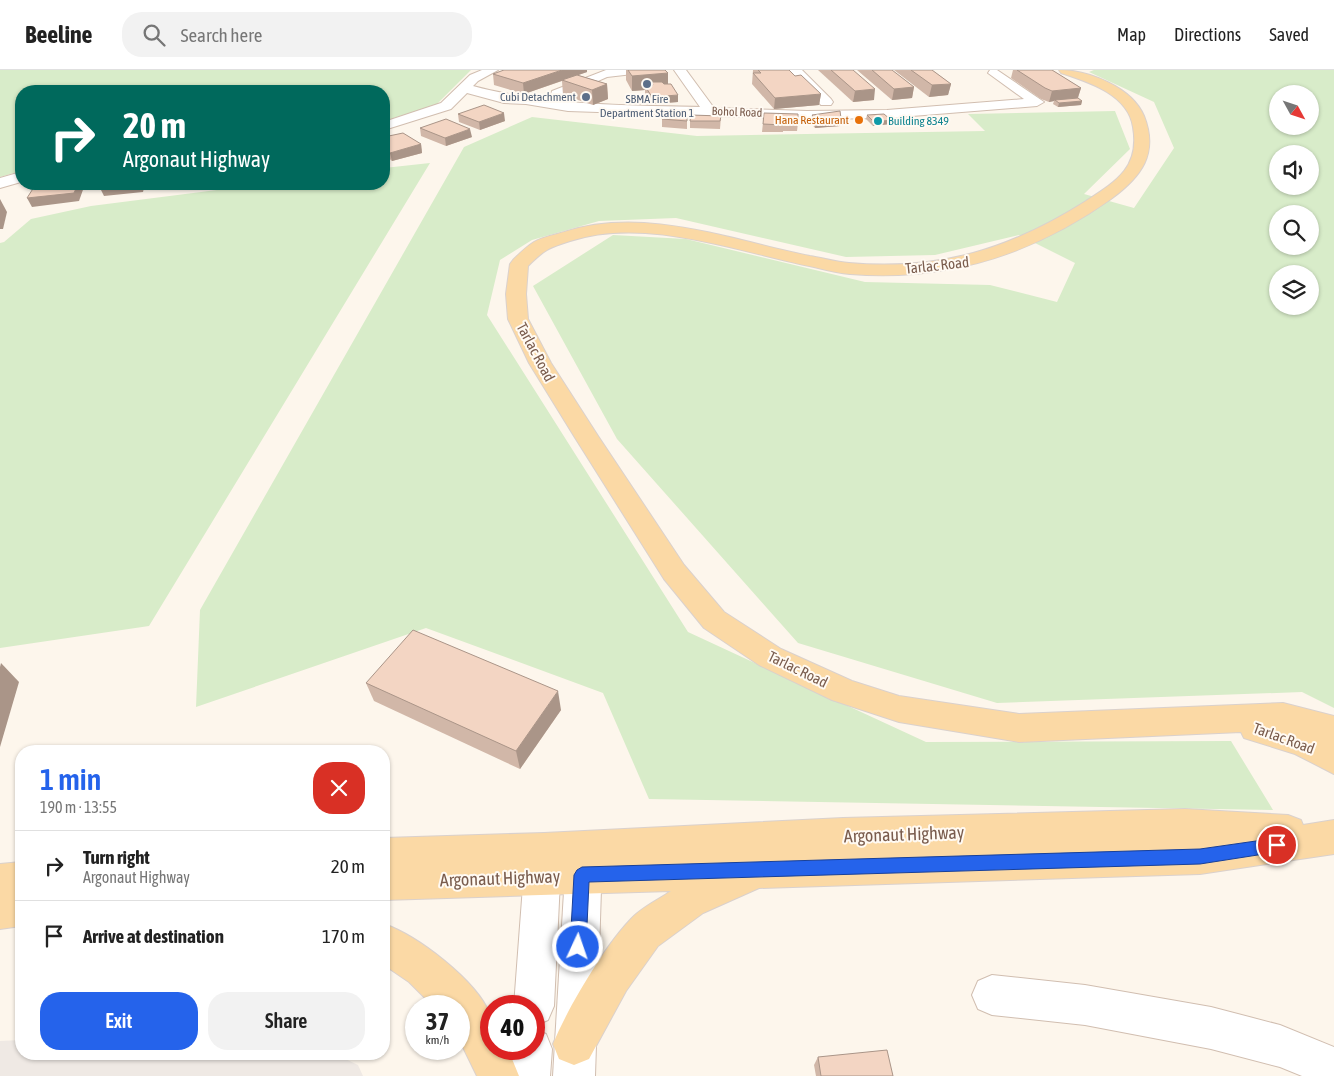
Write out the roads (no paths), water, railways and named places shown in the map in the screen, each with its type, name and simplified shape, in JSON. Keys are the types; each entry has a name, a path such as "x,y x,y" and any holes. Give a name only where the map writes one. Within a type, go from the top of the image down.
{"main road":[{"name":"Tarlac Road","path":"1067,70 1107,87 1128,103 1138,119 1143,154 1137,167 1119,186 1057,226 1017,247 989,257 953,266 854,269 764,253 680,231 632,226 599,227 543,244 519,264 516,294 518,319 540,363 674,572 714,620 770,657 843,691 899,710 1019,728 1283,718 1334,730"},
{"name":"Tarlac Road","path":"1232,721 1283,736 1334,759"},
{"name":"Argonaut Highway","path":"390,881 542,864 583,862 852,835 1185,825 1334,836"},
{"name":"Argonaut Highway","path":"583,862 761,869 1200,856 1334,836"},
{"name":"Argonaut Highway","path":"390,856 542,864"},
{"path":"574,1060 612,978 644,932 690,900 761,869"},
{"path":"0,882 15,881"},
{"path":"0,910 15,908"},
{"path":"0,926 15,925"},
{"path":"390,947 423,968 465,1009 492,1060 498,1076"}],"street":[{"path":"446,106 474,78 492,70"},
{"path":"526,100 562,93 605,75 632,70"},
{"path":"680,70 709,111"},
{"path":"795,70 838,114"},
{"name":"Bohol Road","path":"390,124 446,106 504,99 526,100 568,107 614,104 709,111 838,114 887,114 1037,102 994,73"},
{"name":"Bohol Road","path":"464,88 504,99"},
{"path":"0,183 15,179"},
{"path":"574,1060 583,862"},
{"path":"535,995 542,864"},
{"path":"992,995 1085,1005 1211,1028 1280,1046 1334,1068"},
{"path":"529,1076 530,1060"}],"place":[{"name":"SBMA Fire Department Station 1","path":"647,84"},
{"name":"Cubi Detachment","path":"586,97"},
{"name":"Hana Restaurant","path":"859,120"},
{"name":"Building 8349","path":"878,121"}]}
